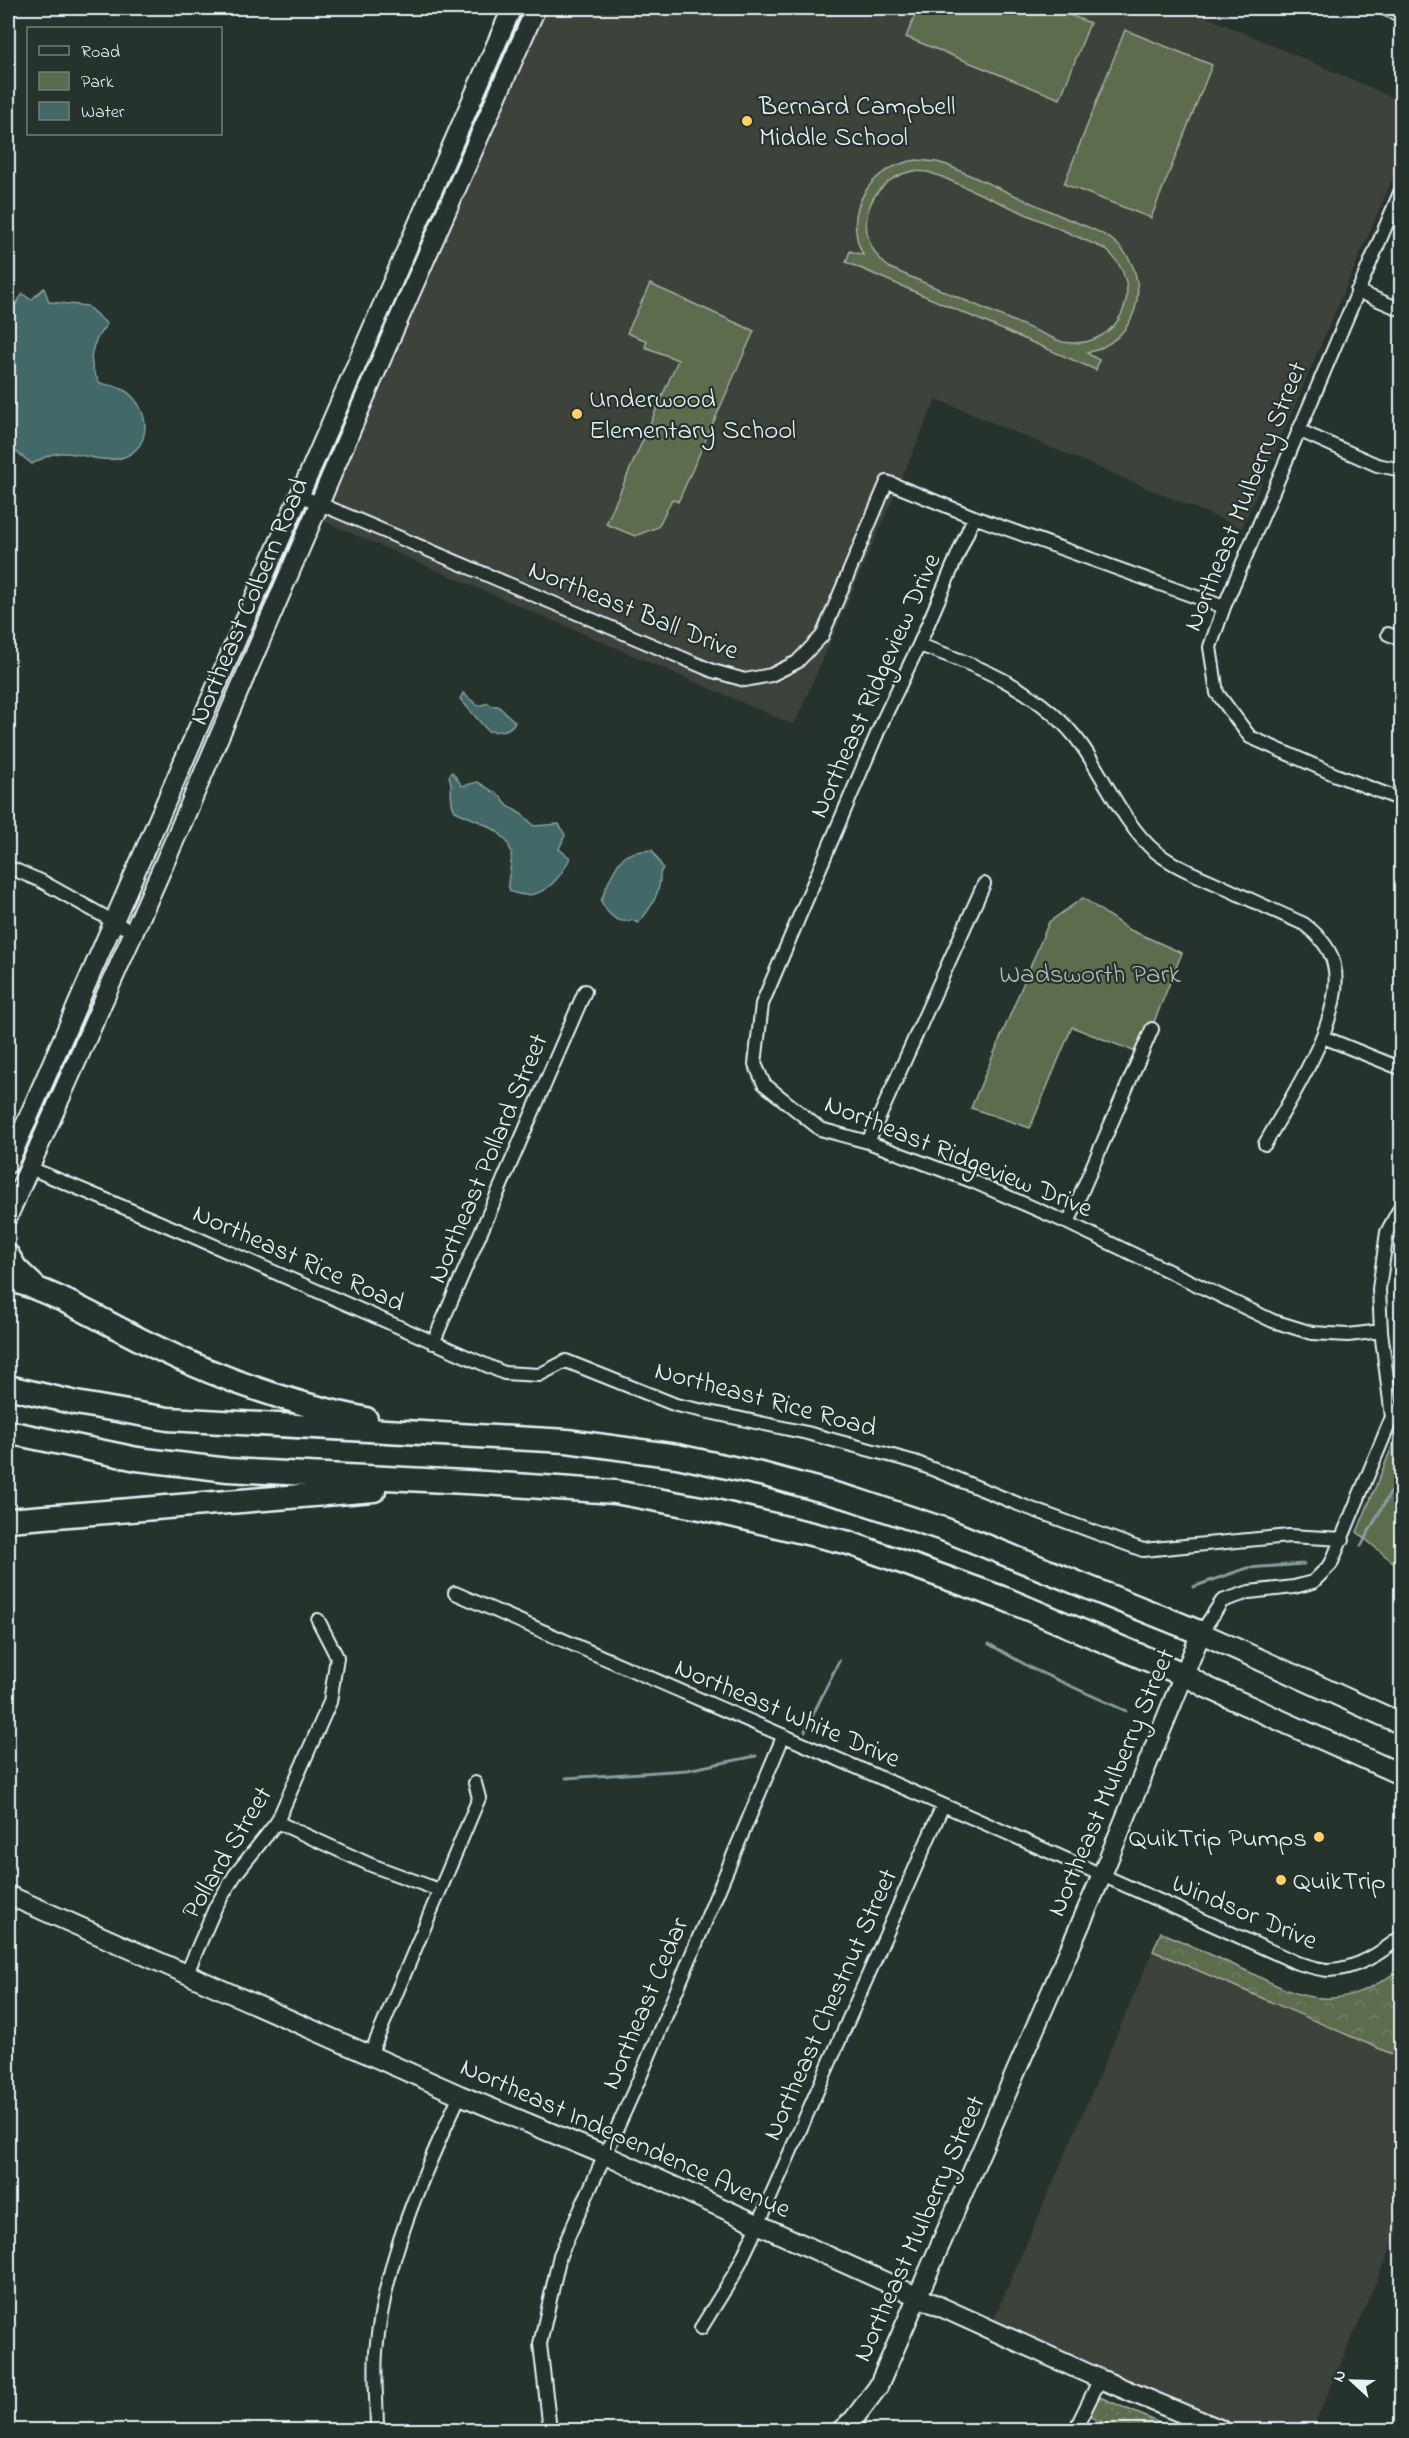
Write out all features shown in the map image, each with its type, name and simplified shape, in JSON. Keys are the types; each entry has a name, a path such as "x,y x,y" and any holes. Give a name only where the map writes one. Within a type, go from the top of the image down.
{"highway":[{"path":"8,1256 16,1269 35,1287"},
{"path":"8,1279 35,1287 153,1347 257,1390 345,1414 432,1432"},
{"path":"8,1387 76,1403 168,1419 567,1441 677,1456 765,1475 853,1499 946,1530 1201,1633"},
{"path":"8,1432 137,1459 228,1470 615,1492 706,1509 849,1543 1005,1599 1185,1676"},
{"path":"8,1520 485,1483"}],"main road":[{"name":"Northeast Colbern Road","path":"8,1160 512,8"},
{"name":"Northeast Colbern Road","path":"8,1216 134,933 536,8"},
{"path":"21,1133 22,1147 30,1168"},
{"path":"1201,1633 1401,1724"},
{"name":"Northeast Mulberry Street","path":"841,2430 853,2420 878,2387 1102,1875 1201,1633"},
{"path":"1185,1676 1401,1775"},
{"name":"Northeast Independence Avenue","path":"8,1895 186,1975 605,2155 1100,2379 1222,2430"}],"street":[{"path":"1383,8 1401,16"},
{"name":"Northeast Mulberry Street","path":"1401,188 1224,607 1210,647 1217,693 1250,737 1336,775 1401,800"},
{"path":"1357,291 1401,310"},
{"path":"1298,430 1377,465 1401,470"},
{"name":"Northeast Ball Drive","path":"299,495 713,671 746,680 771,675 797,662 822,636 887,482 974,517 1224,607"},
{"name":"Northeast Ridgeview Drive","path":"974,517 919,645 883,720 762,1004 755,1064 764,1084 820,1129 868,1142 974,1182 1068,1223 1273,1321 1312,1334 1348,1335 1381,1331"},
{"path":"1388,634 1401,640"},
{"path":"919,645 1017,686 1051,711 1082,746 1135,828 1155,851 1183,869 1304,924 1315,933 1334,964 1336,981 1334,996 1323,1037 1265,1144"},
{"path":"8,867 41,881 134,933"},
{"path":"868,1142 984,884"},
{"name":"Northeast Pollard Street","path":"433,1343 585,991"},
{"path":"1068,1223 1152,1029"},
{"path":"1323,1037 1401,1069"},
{"name":"Northeast Rice Road","path":"30,1168 504,1373 539,1375 566,1361 676,1405 807,1433 915,1461 1018,1504 1143,1550 1289,1536 1343,1539"},
{"name":"Northeast Mulberry Street","path":"1201,1633 1222,1601 1249,1592 1294,1587 1313,1582 1331,1564 1343,1539 1392,1417 1381,1331 1379,1289 1387,1232 1401,1204"},
{"name":"Northeast White Drive","path":"455,1593 1102,1875"},
{"name":"Pollard Street","path":"186,1975 221,1898 235,1875 277,1822 330,1702 337,1657 318,1620"},
{"name":"Northeast Cedar","path":"550,2430 540,2344 560,2255 783,1737"},
{"path":"371,2053 479,1798 475,1782"},
{"name":"Northeast Chestnut Street","path":"701,2328 735,2272 759,2223 943,1804"},
{"path":"277,1822 371,1866 439,1890"},
{"name":"Windsor Drive","path":"1102,1875 1297,1963 1328,1970 1349,1967 1379,1954 1401,1936"},
{"path":"377,2430 376,2352 391,2267 419,2184 460,2094"},
{"path":"1075,2430 1100,2379"}],"shaded area":[{"path":"546,8 1186,8 1401,101 1401,159 1242,528 936,399 794,725 316,518"},
{"path":"1153,1951 1401,2058 1401,2224 1312,2430 1248,2430 993,2321"}],"green space":[{"path":"918,8 1052,8 1090,23 1060,99 906,37"},
{"path":"1125,30 1212,65 1151,218 1064,184"},
{"path":"917,160 947,165 1091,228 1124,251 1136,274 1138,292 1135,309 1128,325 1117,337 1103,347 1087,353 1099,360 1096,370 846,262 850,251 863,255 857,239 856,222 858,207 864,193 873,181 900,164","holes":["913,171 928,172 1105,249 1118,264 1125,280 1126,297 1122,313 1113,326 1100,337 1082,342 1062,342 890,268 877,256 869,242 866,227 873,198 883,186 896,177"]},
{"path":"650,284 754,331 678,502 672,499 658,527 635,536 606,524 678,360 645,347 647,341 627,333"},
{"name":"Wadsworth Park","path":"1083,898 1128,929 1182,953 1141,1054 1072,1027 1030,1128 971,1108 1049,922"},
{"path":"1401,1425 1401,1569 1357,1532"},
{"path":"1161,1932 1284,1989 1312,1997 1332,1998 1353,1994 1384,1980 1401,1968 1401,2058 1153,1951"},
{"path":"1095,2395 1176,2430 1120,2430 1083,2414"}],"water":[{"path":"44,288 49,302 87,306 107,324 97,338 91,360 100,383 122,389 137,402 142,411 145,430 143,439 130,454 121,458 101,459 62,453 50,455 32,464 8,445 8,314 23,294 31,300"},
{"path":"463,693 478,706 488,703 498,706 515,722 503,731 488,731 460,699"},
{"path":"452,772 462,786 478,782 500,796 508,806 523,815 534,826 559,824 565,835 559,849 570,858 554,882 538,893 530,895 510,891 508,881 511,852 508,843 494,829 455,811 449,776"},
{"path":"652,850 663,868 654,900 638,923 632,920 617,919 609,914 601,901 611,877 627,855"}],"waterway":[{"path":"1361,1546 1402,1471"},
{"path":"1193,1587 1247,1568 1304,1564"},
{"path":"989,1644 1033,1669 1126,1711"},
{"path":"805,1731 839,1661"},
{"path":"566,1778 687,1770 756,1756"}],"place":[{"name":"Bernard Campbell Middle School","path":"747,121"},
{"name":"Underwood Elementary School","path":"577,414"},
{"name":"QuikTrip Pumps","path":"1319,1837"},
{"name":"QuikTrip","path":"1281,1880"}]}
